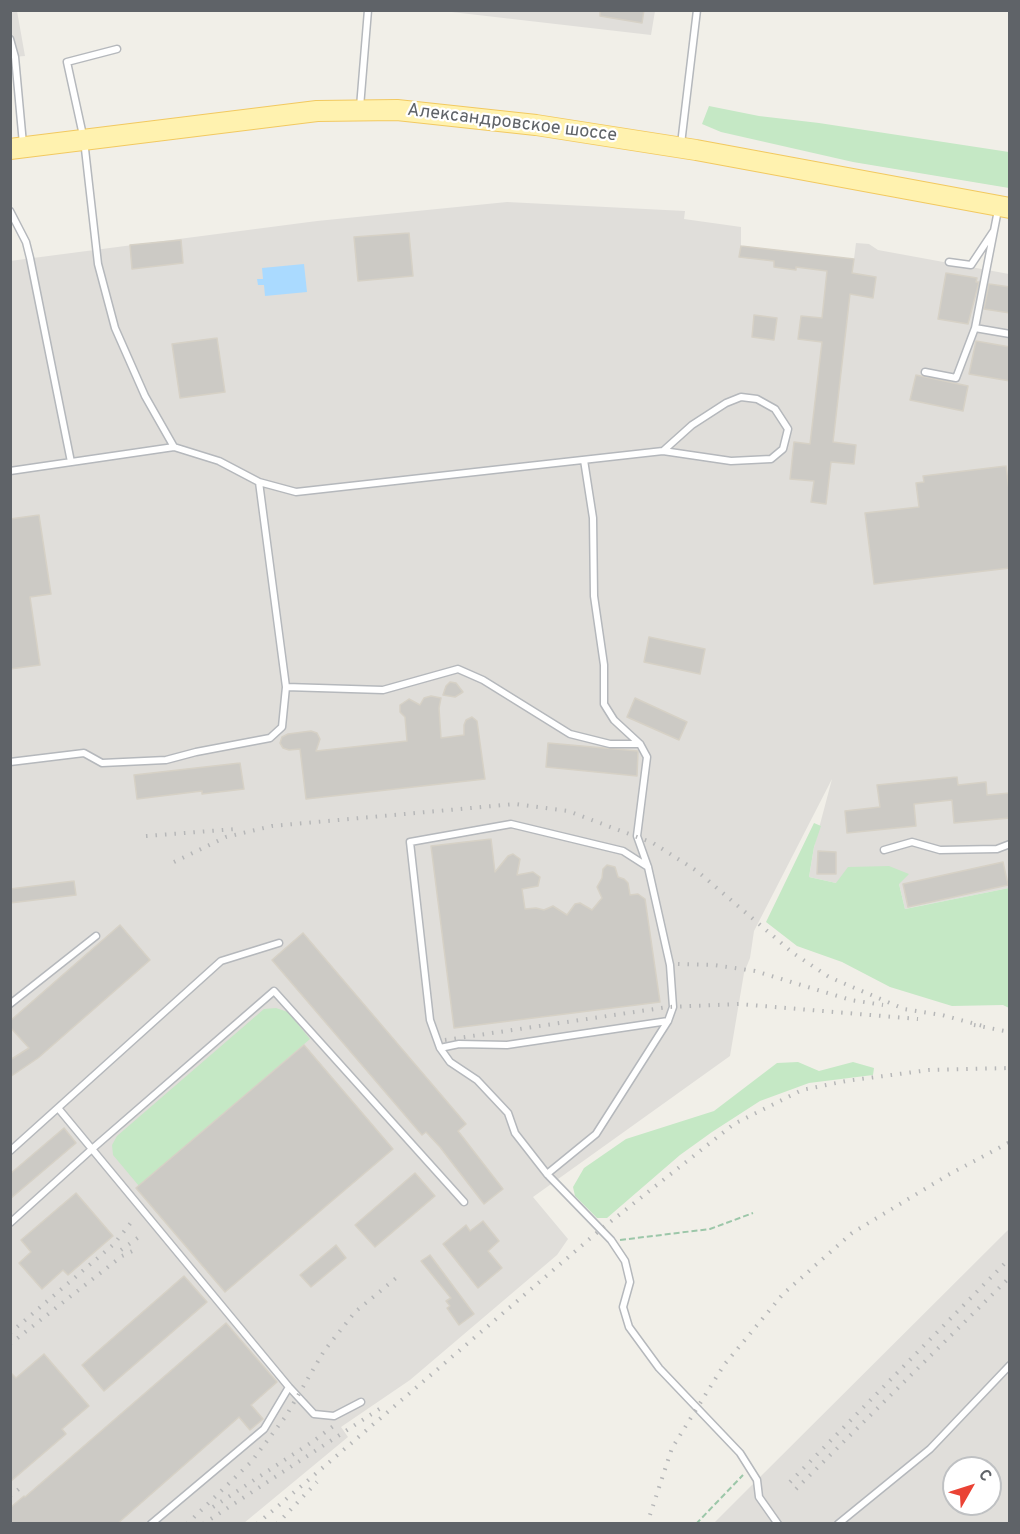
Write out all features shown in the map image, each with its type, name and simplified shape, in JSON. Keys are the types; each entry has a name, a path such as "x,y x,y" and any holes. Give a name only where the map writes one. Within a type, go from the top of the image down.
{"main road":[{"name":"Александровское шоссе","path":"17,148 307,112 397,110 525,124 680,148 1004,207"}],"lane":[{"path":"360,110 368,10"},
{"path":"680,148 697,10"},
{"path":"10,39 15,57 17,148"},
{"path":"117,49 67,62 84,140 98,264 115,328 145,396 174,447"},
{"path":"926,372 956,378 975,328 995,229 1004,207"},
{"path":"10,211 28,250 71,462"},
{"path":"949,262 970,266 995,229"},
{"path":"975,328 1010,334"},
{"path":"10,471 174,447 219,461 259,482 297,492 663,452 731,461 771,459 783,449 788,429 775,408 757,399 741,398 726,403 692,425 663,452"},
{"path":"548,1174 596,1134 668,1021 673,1007 670,965 648,867 637,836 647,757 640,744 614,720 604,704 604,665 594,596 594,518 584,460"},
{"path":"10,762 84,753 102,763 166,760 270,738 282,726 285,687 259,482"},
{"path":"285,687 383,690 458,669 483,680 570,734 610,744 640,744"},
{"path":"648,867 623,851 511,824 410,842 430,1020 440,1048 450,1062 477,1080 508,1113 515,1133 548,1174 611,1240 625,1261 630,1282 623,1307 629,1327 659,1368 740,1453 756,1480 759,1497 778,1524"},
{"path":"884,850 912,842 940,850 997,849 1010,844"},
{"path":"10,1004 96,936"},
{"path":"10,1151 221,961 279,943"},
{"path":"10,1223 274,991 464,1202"},
{"path":"440,1048 459,1044 507,1045 668,1021"},
{"path":"58,1108 289,1387 314,1414 334,1416 361,1402"},
{"path":"838,1524 930,1449 1010,1365"},
{"path":"152,1524 264,1429 289,1387"}],"path":[{"path":"611,1240 710,1229 753,1212"},
{"path":"696,1524 750,1469"}],"shaded area":[{"path":"11,11 17,11 25,56 11,57"},
{"path":"443,11 655,11 651,35"},
{"path":"507,202 685,211 684,219 741,227 741,246 854,259 856,243 869,244 878,250 1009,274 1009,888 905,909 899,884 836,883 809,877 814,847 832,779 754,931 750,958 744,973 730,1056 533,1197 568,1239 557,1255 410,1380 341,1427 348,1437 244,1523 11,1523 10,261 317,221"},
{"path":"1009,1229 1009,1523 713,1524"}],"green space":[{"path":"709,106 759,116 1009,152 1009,188 853,162 721,132 702,124"},
{"path":"814,823 821,826 814,847 809,877 836,883 848,867 889,866 909,874 899,884 905,909 1009,888 1009,1008 1003,1005 952,1006 890,987 842,962 797,946 766,922"},
{"path":"276,1008 288,1012 310,1039 139,1186 113,1155 112,1145 117,1136 264,1009"},
{"path":"798,1062 819,1071 853,1062 874,1068 873,1075 809,1083 760,1101 680,1155 607,1218 597,1218 575,1196 573,1187 584,1168 626,1139 714,1111 777,1063"}],"water":[{"path":"304,264 307,292 265,296 264,285 258,285 257,279 263,279 262,268"}],"building":[{"path":"600,10 644,10 642,23 600,16"},
{"path":"409,233 413,276 358,281 354,237"},
{"path":"181,240 183,263 132,269 130,245"},
{"path":"741,246 854,259 852,273 876,277 873,298 850,294 833,442 856,445 854,464 831,462 826,504 811,502 814,481 790,479 794,442 810,444 822,342 798,339 801,316 822,318 827,271 774,267 774,261 739,257"},
{"path":"946,273 977,278 976,282 979,282 968,324 938,319"},
{"path":"989,284 1010,287 1010,313 984,309"},
{"path":"754,315 777,318 774,340 752,337"},
{"path":"217,338 225,392 180,398 172,344"},
{"path":"976,341 1010,347 1010,381 969,374"},
{"path":"916,375 968,386 963,411 910,400"},
{"path":"1006,466 1010,498 1010,568 874,584 865,513 919,507 916,483 924,482 923,476"},
{"path":"39,515 51,594 30,597 40,665 10,669 10,519"},
{"path":"649,637 705,649 700,674 644,662"},
{"path":"450,682 456,683 463,692 455,697 443,695"},
{"path":"431,696 441,698 439,708 441,738 464,735 466,720 472,717 477,721 485,779 306,799 300,749 283,748 280,743 282,737 311,731 317,733 320,739 316,751 407,741 405,717 400,712 400,705 409,699 420,705 424,698"},
{"path":"635,698 687,722 679,740 627,717"},
{"path":"548,743 638,751 637,776 546,767"},
{"path":"240,763 244,789 202,794 202,791 137,799 134,775"},
{"path":"957,777 958,785 986,782 987,795 1010,793 1010,818 954,823 952,800 914,804 916,826 847,833 845,811 880,807 877,785"},
{"path":"491,839 495,872 508,856 513,854 520,859 517,875 533,872 540,877 538,886 522,889 525,909 544,910 553,906 567,915 575,904 580,903 592,910 602,898 597,887 602,878 603,869 607,865 615,867 618,877 628,883 630,895 638,894 645,899 660,1002 454,1028 431,846"},
{"path":"818,851 836,852 836,874 817,874"},
{"path":"1003,862 1008,885 908,907 903,884"},
{"path":"74,881 76,895 10,903 10,889"},
{"path":"120,925 150,960 38,1058 10,1077 10,1060 29,1048 10,1027 10,1021"},
{"path":"303,933 466,1124 458,1131 503,1189 484,1204 440,1147 426,1132 422,1135 272,960"},
{"path":"304,1045 393,1149 225,1292 136,1188"},
{"path":"64,1128 76,1143 10,1199 10,1174"},
{"path":"415,1173 435,1196 375,1247 355,1225"},
{"path":"76,1193 113,1236 68,1275 63,1270 42,1289 19,1263 31,1252 21,1240"},
{"path":"483,1221 499,1241 488,1251 502,1268 478,1288 443,1244 466,1225 470,1231"},
{"path":"336,1245 346,1258 311,1287 300,1275"},
{"path":"430,1255 474,1314 459,1325 447,1308 450,1306 446,1301 451,1298 421,1261"},
{"path":"184,1276 207,1302 104,1391 82,1365"},
{"path":"226,1323 277,1382 251,1405 263,1419 250,1430 239,1417 117,1524 10,1524 10,1508"},
{"path":"44,1354 89,1406 62,1429 66,1434 10,1482 10,1372 16,1378"}],"railway":[{"path":"174,862 226,837 272,826 515,804 568,811 653,843 697,871 793,953 829,977 904,1009 942,1015 983,1026"},
{"path":"146,836 236,829"},
{"path":"678,964 714,965 755,971 851,1000 883,1005"},
{"path":"445,1040 668,1007 739,1004 918,1019"},
{"path":"974,1025 1010,1032"},
{"path":"257,1524 600,1230 734,1124 802,1090 846,1081 929,1070 1010,1068"},
{"path":"647,1524 672,1448 724,1365 783,1294 852,1233 948,1175 1010,1142"},
{"path":"10,1333 114,1244 133,1220"},
{"path":"121,1250 143,1234"},
{"path":"10,1344 122,1256 139,1248"},
{"path":"790,1482 1010,1258"},
{"path":"187,1524 251,1462 286,1416 324,1351 355,1312 401,1274"},
{"path":"796,1489 1010,1277"},
{"path":"203,1524 384,1406"},
{"path":"213,1507 336,1424"},
{"path":"277,1524 317,1482"},
{"path":"10,1496 19,1489"}]}
